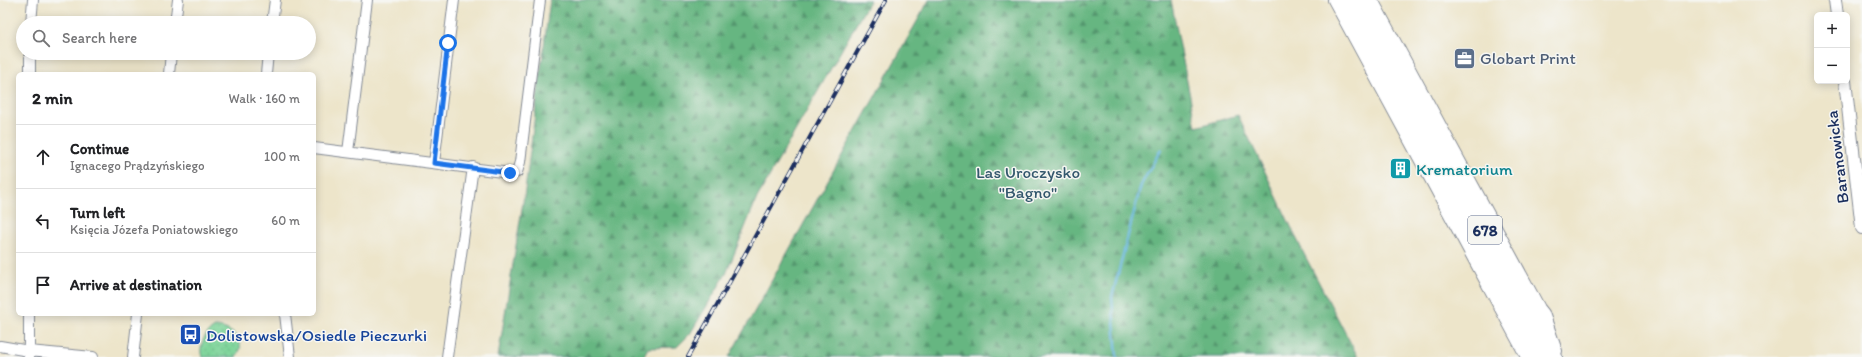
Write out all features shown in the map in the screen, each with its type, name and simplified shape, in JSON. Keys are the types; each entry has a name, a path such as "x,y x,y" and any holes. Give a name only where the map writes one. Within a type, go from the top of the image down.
{"highway":[{"name":"678","path":"1346,0 1538,357"},
{"name":"678","path":"1361,0 1554,357"}],"street":[{"path":"32,16 33,0"},
{"path":"176,16 178,0"},
{"path":"273,16 275,0"},
{"path":"348,152 367,0"},
{"path":"434,163 454,0"},
{"path":"316,148 473,167 510,173 517,172 520,162 540,0"},
{"path":"1333,0 1526,357"},
{"path":"1373,0 1544,313 1559,357"},
{"path":"1835,0 1837,12"},
{"path":"30,60 30,72"},
{"path":"169,72 170,60"},
{"path":"266,72 267,60"},
{"name":"Baranowicka","path":"1845,84 1861,208 1862,228"},
{"path":"447,357 473,167"},
{"path":"28,316 29,354"},
{"path":"133,357 138,316"},
{"path":"285,316 290,357"},
{"path":"0,346 29,354 93,357"}],"green space":[{"path":"550,0 870,0 757,198 726,274 690,334 677,347 648,348 643,357 498,357 525,190"},
{"name":"Las Uroczysko \"Bagno\"","path":"929,0 1171,0 1196,127 1238,115 1304,254 1358,357 729,357"},
{"path":"215,327 232,332 239,340 240,346 236,357 202,357 201,349 203,340 208,332"}],"waterway":[{"path":"1117,357 1112,297 1141,185 1161,149"}],"railway":[{"path":"688,357 886,0"}],"place":[{"name":"Globart Print","path":"1465,58"},
{"name":"Krematorium","path":"1401,169"},
{"name":"Dolistowska/Osiedle Pieczurki","path":"191,335"}],"route":[{"path":"448,43 434,163 510,173"}]}
